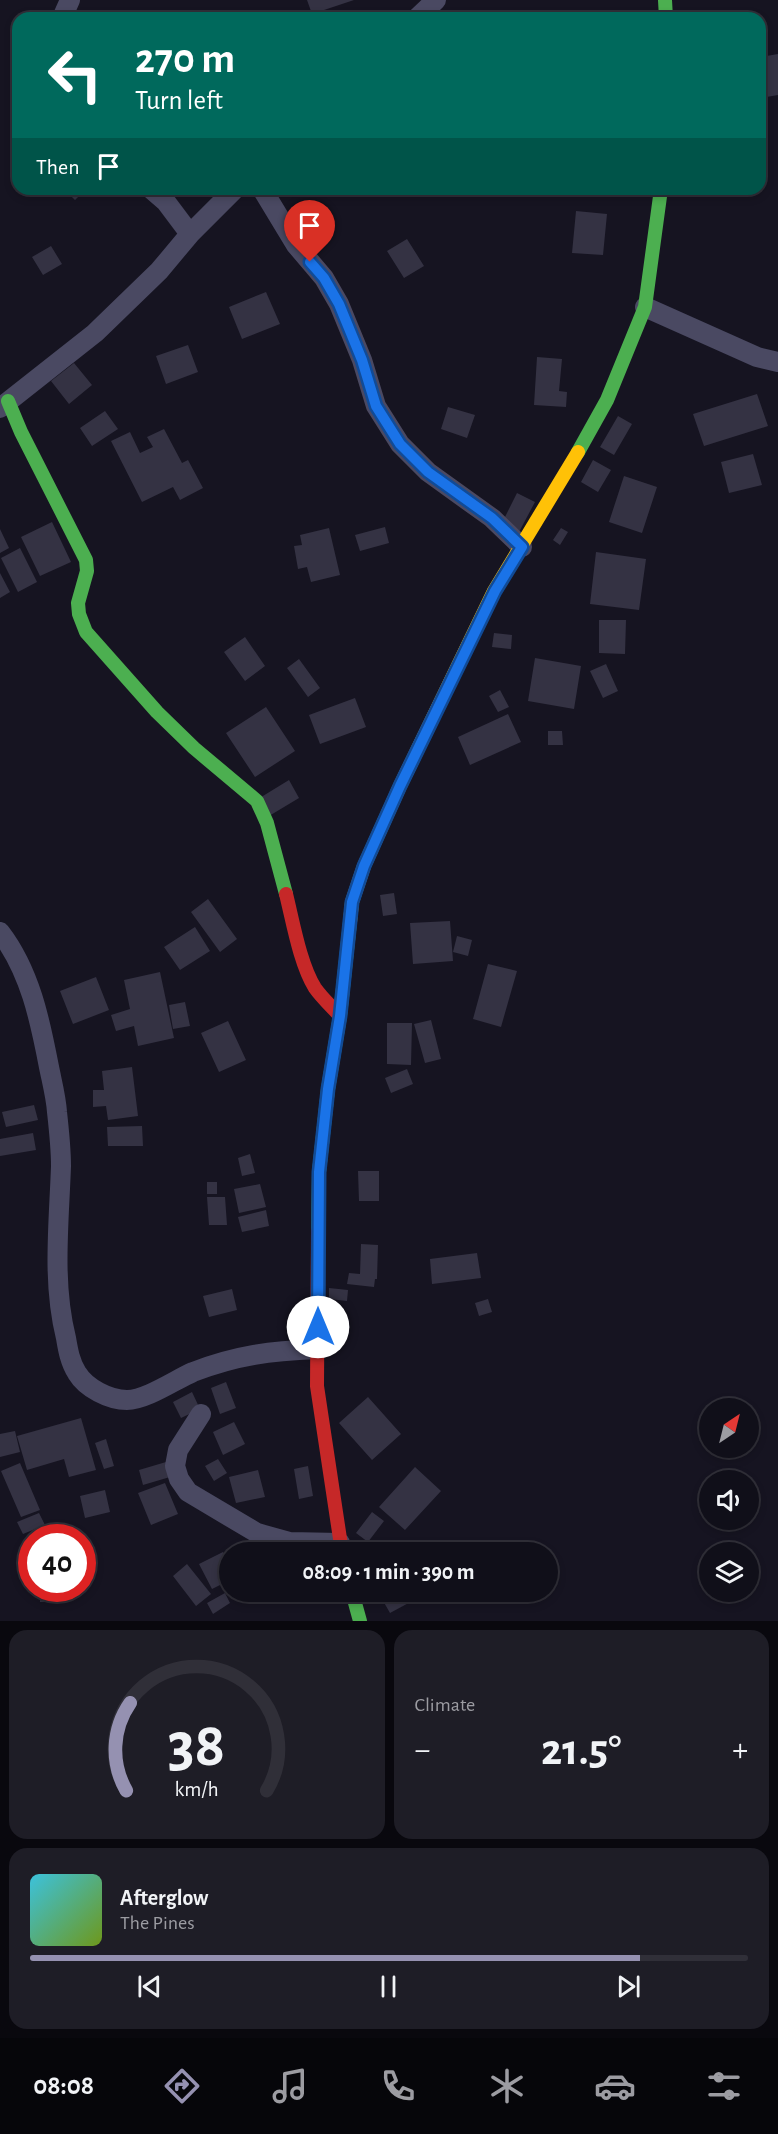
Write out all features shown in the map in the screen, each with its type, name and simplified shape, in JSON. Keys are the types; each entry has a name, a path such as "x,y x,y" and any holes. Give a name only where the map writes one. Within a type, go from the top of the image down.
{"street":[{"path":"423,12 436,0"},
{"path":"158,195 190,234"},
{"path":"229,195 190,234 159,271 95,333 4,405 21,432 86,560 87,571 78,603 79,614 86,632 157,712 194,748 257,801 275,849 298,942 310,979 340,1016"},
{"path":"266,195 296,245 324,278 339,304 362,360 376,406 400,444 428,472 492,518 522,547"},
{"path":"340,1542 317,1386 319,1172 328,1089 340,1016 352,902 364,866 400,786 489,602 562,481 607,400 645,307 660,195"},
{"path":"645,307 757,357 778,362"},
{"path":"0,932 17,959 30,987 41,1021 55,1099 61,1162 57,1267 60,1315 70,1358 80,1377 98,1392 128,1401 231,1359 269,1351 318,1349"},
{"path":"201,1414 178,1450 175,1466 179,1479 188,1492 257,1533 289,1542"},
{"path":"355,1602 360,1621"}],"building":[{"path":"307,0 354,0 318,12 311,12"},
{"path":"778,54 778,95 766,97 766,56"},
{"path":"70,195 80,195 75,200"},
{"path":"576,211 607,214 603,255 572,253"},
{"path":"407,239 424,266 404,278 387,251"},
{"path":"51,246 62,264 43,275 32,257"},
{"path":"266,292 280,324 242,339 229,307"},
{"path":"188,345 198,372 166,384 156,356"},
{"path":"537,357 562,359 559,391 567,392 566,407 534,405"},
{"path":"74,363 92,385 69,404 51,381"},
{"path":"757,394 768,426 704,446 693,414"},
{"path":"448,407 475,415 467,438 441,429"},
{"path":"105,411 118,429 92,446 80,428"},
{"path":"618,416 632,424 614,455 600,447"},
{"path":"164,429 182,463 188,460 203,488 180,500 173,487 142,502 111,441 130,432 140,453 153,447 147,437"},
{"path":"753,454 762,485 729,493 721,462"},
{"path":"593,460 611,470 598,492 581,482"},
{"path":"624,476 657,487 642,533 609,522"},
{"path":"517,493 535,502 519,532 502,523"},
{"path":"52,522 71,562 40,576 21,537"},
{"path":"385,527 389,543 360,551 355,535"},
{"path":"329,528 340,575 311,582 307,567 298,569 294,546 302,545 300,535"},
{"path":"561,528 568,532 560,545 553,540"},
{"path":"0,529 9,548 0,553"},
{"path":"20,548 37,582 18,592 1,558"},
{"path":"596,552 646,559 639,610 590,604"},
{"path":"0,573 10,592 0,598"},
{"path":"599,620 626,620 625,654 599,653"},
{"path":"494,633 512,635 511,649 492,647"},
{"path":"245,637 265,666 245,681 224,652"},
{"path":"535,658 581,666 574,709 528,701"},
{"path":"299,659 320,688 308,697 287,668"},
{"path":"606,664 618,691 603,698 590,671"},
{"path":"500,690 509,707 498,712 489,696"},
{"path":"355,698 366,727 320,744 309,715"},
{"path":"266,707 295,751 255,777 226,733"},
{"path":"508,714 521,742 470,765 458,737"},
{"path":"548,731 562,731 563,745 548,745"},
{"path":"289,780 299,798 269,816 258,799"},
{"path":"394,893 397,914 383,916 380,895"},
{"path":"208,899 237,939 220,952 191,912"},
{"path":"450,921 453,961 413,964 410,923"},
{"path":"195,927 210,951 180,970 164,947"},
{"path":"457,936 472,940 468,956 453,952"},
{"path":"488,964 517,971 501,1027 473,1019"},
{"path":"160,972 174,1038 138,1046 134,1026 116,1031 111,1015 130,1009 124,980"},
{"path":"96,977 109,1010 73,1024 60,991"},
{"path":"185,1002 190,1026 173,1029 169,1005"},
{"path":"431,1020 441,1059 425,1063 414,1024"},
{"path":"228,1021 246,1060 219,1072 201,1033"},
{"path":"387,1023 412,1023 411,1065 387,1064"},
{"path":"132,1067 138,1116 108,1120 106,1106 93,1107 93,1090 104,1090 102,1071"},
{"path":"407,1069 413,1084 391,1093 385,1078"},
{"path":"34,1105 38,1120 6,1127 2,1112"},
{"path":"142,1126 143,1146 108,1146 107,1127"},
{"path":"33,1133 36,1150 0,1156 0,1139"},
{"path":"250,1154 255,1173 242,1176 238,1158"},
{"path":"358,1171 379,1171 379,1201 359,1201"},
{"path":"207,1182 217,1182 217,1194 207,1194"},
{"path":"260,1184 266,1207 239,1213 234,1189"},
{"path":"207,1197 225,1197 227,1225 209,1225"},
{"path":"266,1210 269,1226 242,1232 238,1217"},
{"path":"361,1244 378,1245 377,1279 375,1279 374,1287 347,1284 349,1273 360,1274"},
{"path":"477,1253 481,1278 432,1284 430,1259"},
{"path":"329,1288 348,1290 347,1301 329,1299"},
{"path":"232,1289 237,1310 209,1317 203,1296"},
{"path":"488,1299 492,1312 479,1316 475,1303"},
{"path":"226,1382 236,1408 220,1414 211,1388"},
{"path":"192,1392 200,1409 181,1418 173,1402"},
{"path":"368,1397 401,1434 372,1460 339,1423"},
{"path":"81,1418 96,1470 69,1477 64,1459 27,1470 17,1436"},
{"path":"234,1422 245,1444 223,1455 213,1432"},
{"path":"15,1431 20,1452 0,1457 0,1434"},
{"path":"106,1439 114,1466 104,1469 95,1443"},
{"path":"218,1459 227,1473 214,1481 205,1466"},
{"path":"166,1462 170,1477 143,1485 139,1470"},
{"path":"20,1463 40,1510 21,1517 1,1471"},
{"path":"308,1466 313,1496 299,1499 294,1469"},
{"path":"415,1467 441,1491 405,1530 379,1507"},
{"path":"258,1470 265,1497 236,1503 229,1477"},
{"path":"165,1483 178,1514 151,1525 138,1493"},
{"path":"105,1490 110,1512 85,1518 80,1496"},
{"path":"372,1512 384,1521 368,1542 356,1533"},
{"path":"39,1513 44,1524 18,1524 17,1522"},
{"path":"219,1554 219,1586 212,1589 199,1564"},
{"path":"187,1564 211,1594 196,1606 173,1576"},
{"path":"219,1596 219,1602 230,1603 213,1614 207,1603"},
{"path":"384,1602 410,1602 390,1613"}],"traffic: fast":[{"path":"665,0 666,12"},
{"path":"578,452 607,400 645,307 660,195"},
{"path":"8,401 21,432 86,560 87,571 78,603 79,614 86,632 157,712 194,748 257,801 267,823 286,894"},
{"path":"318,1231 319,1172 350,922"},
{"path":"355,1602 360,1621"}],"traffic: slow":[{"path":"350,922 352,902 364,866 494,591 578,452"}],"traffic: jam":[{"path":"286,894 305,967 315,988 340,1016"},
{"path":"318,1231 317,1386 340,1542"}],"route":[{"path":"310,262 324,278 339,304 355,340 376,406 400,444 428,472 492,518 522,547 495,591 400,786 364,866 352,902 340,1016 328,1089 319,1172 318,1327"}]}
